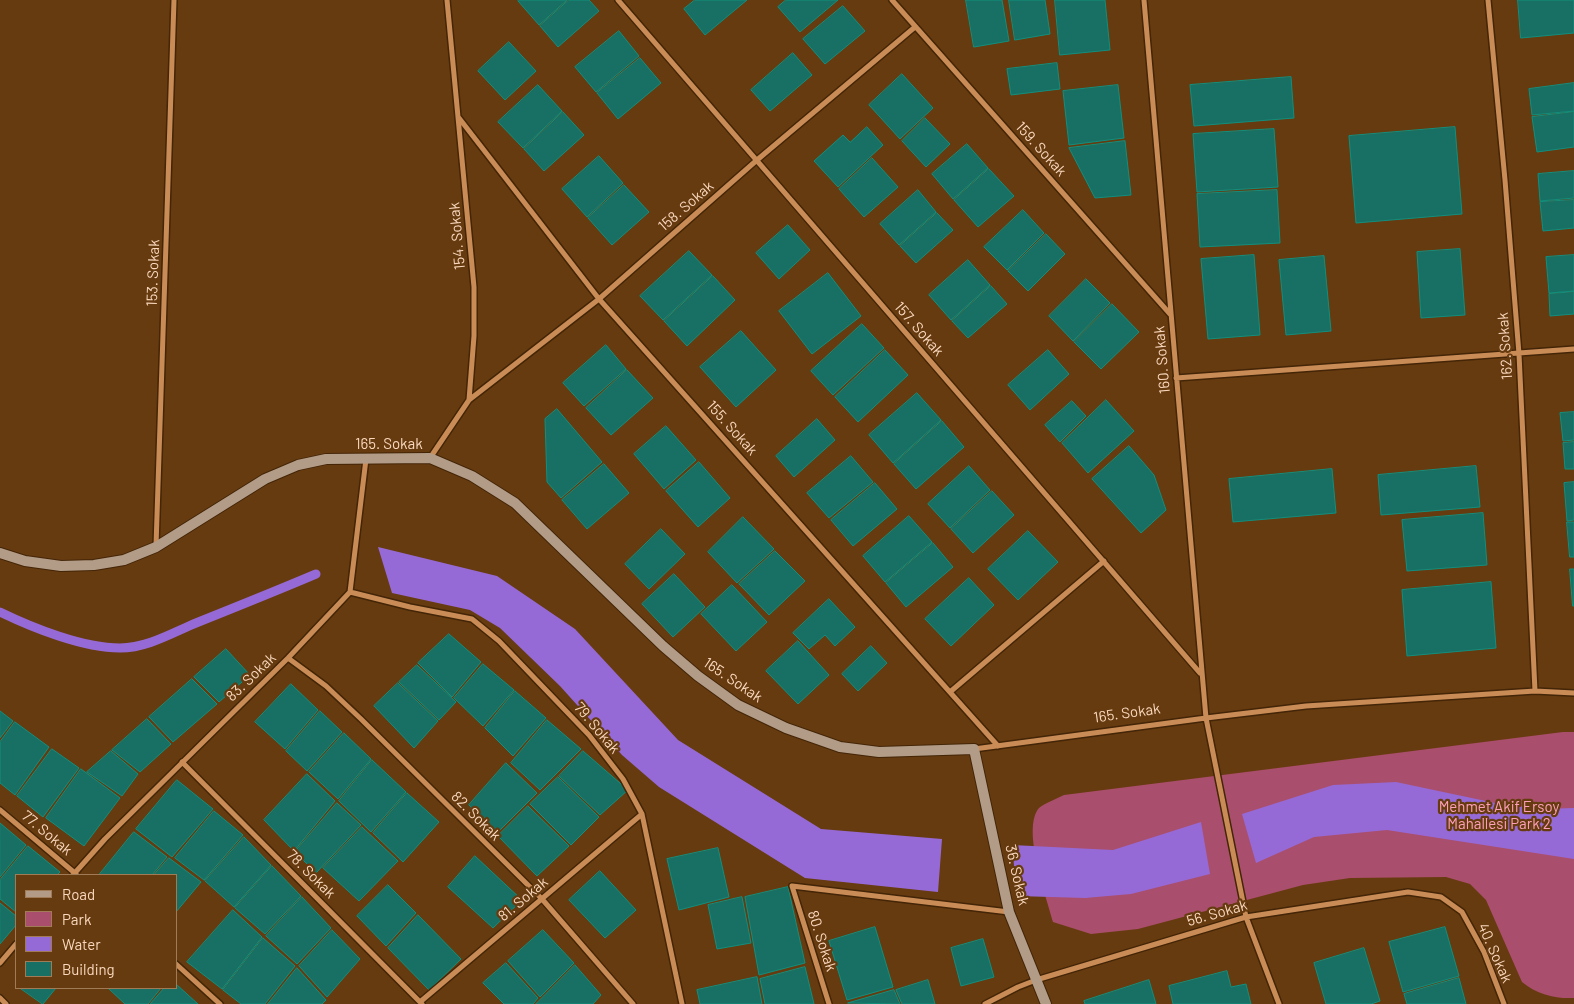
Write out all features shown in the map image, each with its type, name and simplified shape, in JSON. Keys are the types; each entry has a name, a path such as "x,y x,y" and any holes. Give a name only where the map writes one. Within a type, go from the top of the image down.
{"main road":[{"name":"165. Sokak","path":"0,553 25,560 61,566 124,560 156,546 265,478 298,465 326,459 430,458 472,476 515,504 663,646 698,676 738,705 786,728 840,747 879,752 974,748"},
{"name":"36. Sokak","path":"974,748 1009,912 1046,1004"}],"street":[{"name":"153. Sokak","path":"156,546 174,0"},
{"name":"154. Sokak","path":"430,458 469,400 474,336 474,287 447,0"},
{"name":"157. Sokak","path":"618,0 1201,674"},
{"name":"159. Sokak","path":"892,0 1170,314"},
{"name":"160. Sokak","path":"1144,0 1206,718 1246,917 1279,1004"},
{"name":"162. Sokak","path":"1488,0 1519,354 1535,691"},
{"name":"158. Sokak","path":"469,400 599,299 757,160 915,26"},
{"name":"155. Sokak","path":"459,118 599,299 998,746"},
{"path":"1176,378 1574,349"},
{"path":"350,592 366,459"},
{"path":"950,692 1104,561"},
{"name":"83. Sokak","path":"76,874 105,839 288,658 350,592"},
{"name":"79. Sokak","path":"350,592 410,607 472,619 499,641 589,735 623,779 642,814 682,1004"},
{"name":"82. Sokak","path":"288,658 326,686 361,718 542,899 633,1004"},
{"name":"165. Sokak","path":"974,748 1306,706 1535,691 1574,693"},
{"name":"78. Sokak","path":"182,762 421,1003"},
{"name":"77. Sokak","path":"0,810 74,874"},
{"name":"81. Sokak","path":"421,1003 642,814"},
{"name":"80. Sokak","path":"829,1004 792,886 1009,912"},
{"name":"56. Sokak","path":"985,1004 1036,980 1246,917 1408,892 1441,897 1462,912"},
{"name":"40. Sokak","path":"1462,912 1484,952 1504,1004"},
{"path":"0,963 15,945"},
{"path":"178,966 220,1004"},
{"path":"0,998 6,1004"}],"green space":[{"name":"Mehmet Akif Ersoy Mahallesi Park 2","path":"1574,732 1574,998 1546,995 1522,982 1486,900 1470,884 1446,877 1350,878 1303,885 1138,929 1091,934 1053,922 1037,864 1034,847 1034,818 1039,808 1064,795"}],"water":[{"path":"378,547 497,576 575,629 678,740 821,829 942,839 938,892 805,878 659,787 622,755 560,686 500,628 470,610 392,593"},
{"path":"1396,782 1500,804 1541,809 1574,808 1574,859 1387,830 1314,837 1256,863 1242,814 1333,785"},
{"path":"1201,822 1210,874 1131,894 1085,898 1017,896 1012,845 1113,850"}],"building":[{"path":"519,0 567,0 539,25"},
{"path":"569,0 589,0 599,11 558,47 540,26"},
{"path":"695,0 747,0 705,35 684,9"},
{"path":"786,0 838,0 800,32 778,7"},
{"path":"966,0 1002,0 1009,41 974,47"},
{"path":"1009,0 1045,0 1050,34 1015,40"},
{"path":"1055,0 1105,0 1110,50 1060,55"},
{"path":"1518,0 1574,0 1574,33 1521,38"},
{"path":"843,6 865,31 825,64 803,39"},
{"path":"619,31 639,56 596,92 575,67"},
{"path":"509,42 536,71 505,100 478,71"},
{"path":"793,53 812,75 770,111 751,90"},
{"path":"640,58 661,83 618,119 597,93"},
{"path":"1057,63 1060,89 1011,95 1007,69"},
{"path":"902,74 933,108 900,139 869,105"},
{"path":"1291,77 1294,118 1194,126 1190,85"},
{"path":"1574,83 1574,111 1532,115 1529,89"},
{"path":"538,85 562,111 523,148 498,122"},
{"path":"1118,85 1124,138 1069,145 1063,91"},
{"path":"563,112 584,135 544,171 524,149"},
{"path":"1574,112 1574,147 1537,152 1532,117"},
{"path":"925,118 950,144 926,167 902,141"},
{"path":"867,127 883,145 838,187 814,161 843,135 850,142"},
{"path":"1455,127 1462,214 1356,223 1349,136"},
{"path":"1274,129 1278,187 1197,192 1193,134"},
{"path":"1125,141 1131,195 1095,198 1069,148"},
{"path":"967,144 988,168 953,199 932,174"},
{"path":"599,156 623,183 587,217 562,189"},
{"path":"872,158 898,187 864,217 839,189"},
{"path":"989,169 1014,196 978,227 954,200"},
{"path":"1574,171 1574,198 1540,201 1538,174"},
{"path":"624,185 649,212 612,245 588,218"},
{"path":"918,190 936,212 899,245 880,224"},
{"path":"1277,190 1280,243 1200,247 1197,194"},
{"path":"1574,200 1574,228 1543,231 1540,202"},
{"path":"1023,210 1044,233 1007,270 984,247"},
{"path":"937,213 953,230 916,263 900,246"},
{"path":"788,225 810,250 779,279 756,253"},
{"path":"1046,234 1065,254 1028,291 1008,271"},
{"path":"1460,249 1465,315 1421,318 1417,252"},
{"path":"689,251 712,275 663,320 640,296"},
{"path":"1254,255 1260,335 1208,339 1201,259"},
{"path":"1574,255 1574,291 1549,293 1546,257"},
{"path":"1324,256 1331,331 1286,335 1279,260"},
{"path":"968,260 990,285 951,320 929,295"},
{"path":"828,273 861,316 812,354 779,311"},
{"path":"713,276 735,300 687,346 664,321"},
{"path":"1086,279 1110,303 1073,341 1049,316"},
{"path":"991,286 1007,304 968,338 952,321"},
{"path":"1574,292 1574,314 1550,316 1549,294"},
{"path":"1112,304 1139,332 1101,369 1074,342"},
{"path":"862,324 884,348 833,395 811,371"},
{"path":"741,331 776,370 736,407 700,367"},
{"path":"606,345 626,369 584,406 563,383"},
{"path":"885,350 908,375 858,422 835,397"},
{"path":"1048,350 1069,374 1030,410 1008,385"},
{"path":"627,370 653,398 611,435 586,408"},
{"path":"917,393 941,420 893,463 869,435"},
{"path":"1106,400 1134,431 1088,473 1062,443"},
{"path":"1072,401 1086,416 1060,442 1045,425"},
{"path":"557,409 602,462 561,498 547,482 545,419"},
{"path":"1574,412 1574,440 1563,441 1560,413"},
{"path":"817,419 835,440 794,477 776,456"},
{"path":"942,421 964,447 916,489 894,464"},
{"path":"666,426 696,460 664,489 634,454"},
{"path":"1574,442 1574,469 1565,469 1563,443"},
{"path":"1129,446 1154,475 1166,510 1141,533 1092,479"},
{"path":"851,456 873,482 829,518 807,493"},
{"path":"699,462 730,498 698,527 666,491"},
{"path":"604,464 629,493 587,529 562,500"},
{"path":"969,466 990,490 950,528 928,504"},
{"path":"1476,466 1480,507 1381,515 1378,475"},
{"path":"1332,469 1336,513 1233,522 1229,479"},
{"path":"1574,482 1574,520 1567,521 1564,483"},
{"path":"875,483 897,509 853,546 831,520"},
{"path":"992,491 1014,515 973,553 951,529"},
{"path":"1483,513 1487,565 1407,571 1402,520"},
{"path":"909,516 932,542 885,582 863,556"},
{"path":"743,517 774,549 737,583 708,552"},
{"path":"1567,522 1574,522 1574,557 1570,557"},
{"path":"661,529 685,554 649,589 625,564"},
{"path":"1028,531 1058,562 1018,600 988,569"},
{"path":"933,543 953,567 906,607 886,583"},
{"path":"775,551 805,581 769,615 739,584"},
{"path":"1570,569 1574,569 1574,606 1573,606"},
{"path":"674,574 705,607 673,637 642,604"},
{"path":"969,578 994,605 951,646 925,619"},
{"path":"1491,582 1496,648 1407,656 1402,590"},
{"path":"732,585 767,622 736,651 701,614"},
{"path":"829,599 855,627 835,646 825,635 809,649 793,633"},
{"path":"449,634 481,662 452,697 418,663"},
{"path":"798,641 829,675 798,704 766,671"},
{"path":"871,646 887,663 858,691 842,674"},
{"path":"226,649 250,675 219,702 194,677"},
{"path":"483,664 514,690 483,726 454,698"},
{"path":"417,665 456,702 439,720 399,682"},
{"path":"192,679 217,704 173,742 149,717"},
{"path":"398,683 438,721 414,748 374,706"},
{"path":"291,684 318,710 285,749 255,722"},
{"path":"515,691 546,718 513,756 485,728"},
{"path":"0,711 13,721 0,738"},
{"path":"320,711 342,732 307,771 286,751"},
{"path":"147,719 171,744 140,772 112,750"},
{"path":"547,720 581,749 540,790 511,763"},
{"path":"15,722 49,747 15,795 0,783 0,742"},
{"path":"344,733 371,759 338,799 309,772"},
{"path":"52,749 79,768 43,817 17,796"},
{"path":"111,751 138,774 122,796 87,772"},
{"path":"583,751 628,790 600,815 559,776"},
{"path":"372,760 406,792 371,832 339,801"},
{"path":"506,763 537,793 496,834 469,805"},
{"path":"81,769 120,798 84,846 46,818"},
{"path":"307,774 335,801 294,851 264,820"},
{"path":"558,777 599,817 571,845 530,804"},
{"path":"177,780 213,809 172,857 136,829"},
{"path":"407,793 439,822 403,862 373,833"},
{"path":"337,803 361,825 316,873 295,852"},
{"path":"528,806 569,846 537,876 498,836"},
{"path":"214,811 243,835 204,880 175,858"},
{"path":"0,823 26,845 0,877"},
{"path":"362,827 398,861 359,901 323,868"},
{"path":"134,832 167,857 153,874 100,874"},
{"path":"244,837 271,865 234,907 205,881"},
{"path":"28,846 60,872 58,874 15,874 15,911 0,899 0,880"},
{"path":"718,848 729,897 679,910 667,859"},
{"path":"475,856 522,900 493,928 448,887"},
{"path":"169,858 201,882 178,910 178,874 155,874"},
{"path":"272,866 301,896 265,934 235,908"},
{"path":"600,871 636,910 605,938 569,900"},
{"path":"388,885 416,913 386,946 357,916"},
{"path":"788,887 805,963 759,975 745,897"},
{"path":"302,897 331,928 297,964 266,936"},
{"path":"742,897 751,943 717,949 708,905"},
{"path":"0,903 15,915 15,926 0,944"},
{"path":"233,910 262,937 222,989 187,962"},
{"path":"418,915 461,959 429,990 388,948"},
{"path":"875,927 893,987 847,1000 829,941"},
{"path":"1445,927 1459,976 1403,992 1389,942"},
{"path":"332,930 360,959 327,997 299,966"},
{"path":"543,930 574,963 540,997 508,961"},
{"path":"263,938 295,966 265,1004 241,1004 223,990"},
{"path":"983,939 994,977 961,986 951,948"},
{"path":"1364,948 1380,1001 1371,1004 1326,1004 1314,963"},
{"path":"506,963 538,998 533,1004 504,1004 483,983"},
{"path":"575,965 601,995 593,1004 536,1004"},
{"path":"805,967 814,1004 765,1004 760,979"},
{"path":"297,968 326,1000 322,1004 268,1004"},
{"path":"1227,971 1231,987 1246,984 1251,1004 1173,1004 1169,986"},
{"path":"757,977 762,1004 700,1004 697,990"},
{"path":"1459,978 1466,1004 1407,1004 1404,994"},
{"path":"928,980 935,1004 902,1004 896,990"},
{"path":"1149,980 1156,1004 1085,1004 1084,1001"},
{"path":"178,986 198,1004 150,1004 163,989 178,989"},
{"path":"21,989 55,989 43,1004"},
{"path":"109,989 160,989 148,1004 125,1004"},
{"path":"894,990 900,1004 848,1003"}],"waterway":[{"path":"0,612 58,636 90,645 120,648 140,646 316,574"}]}
